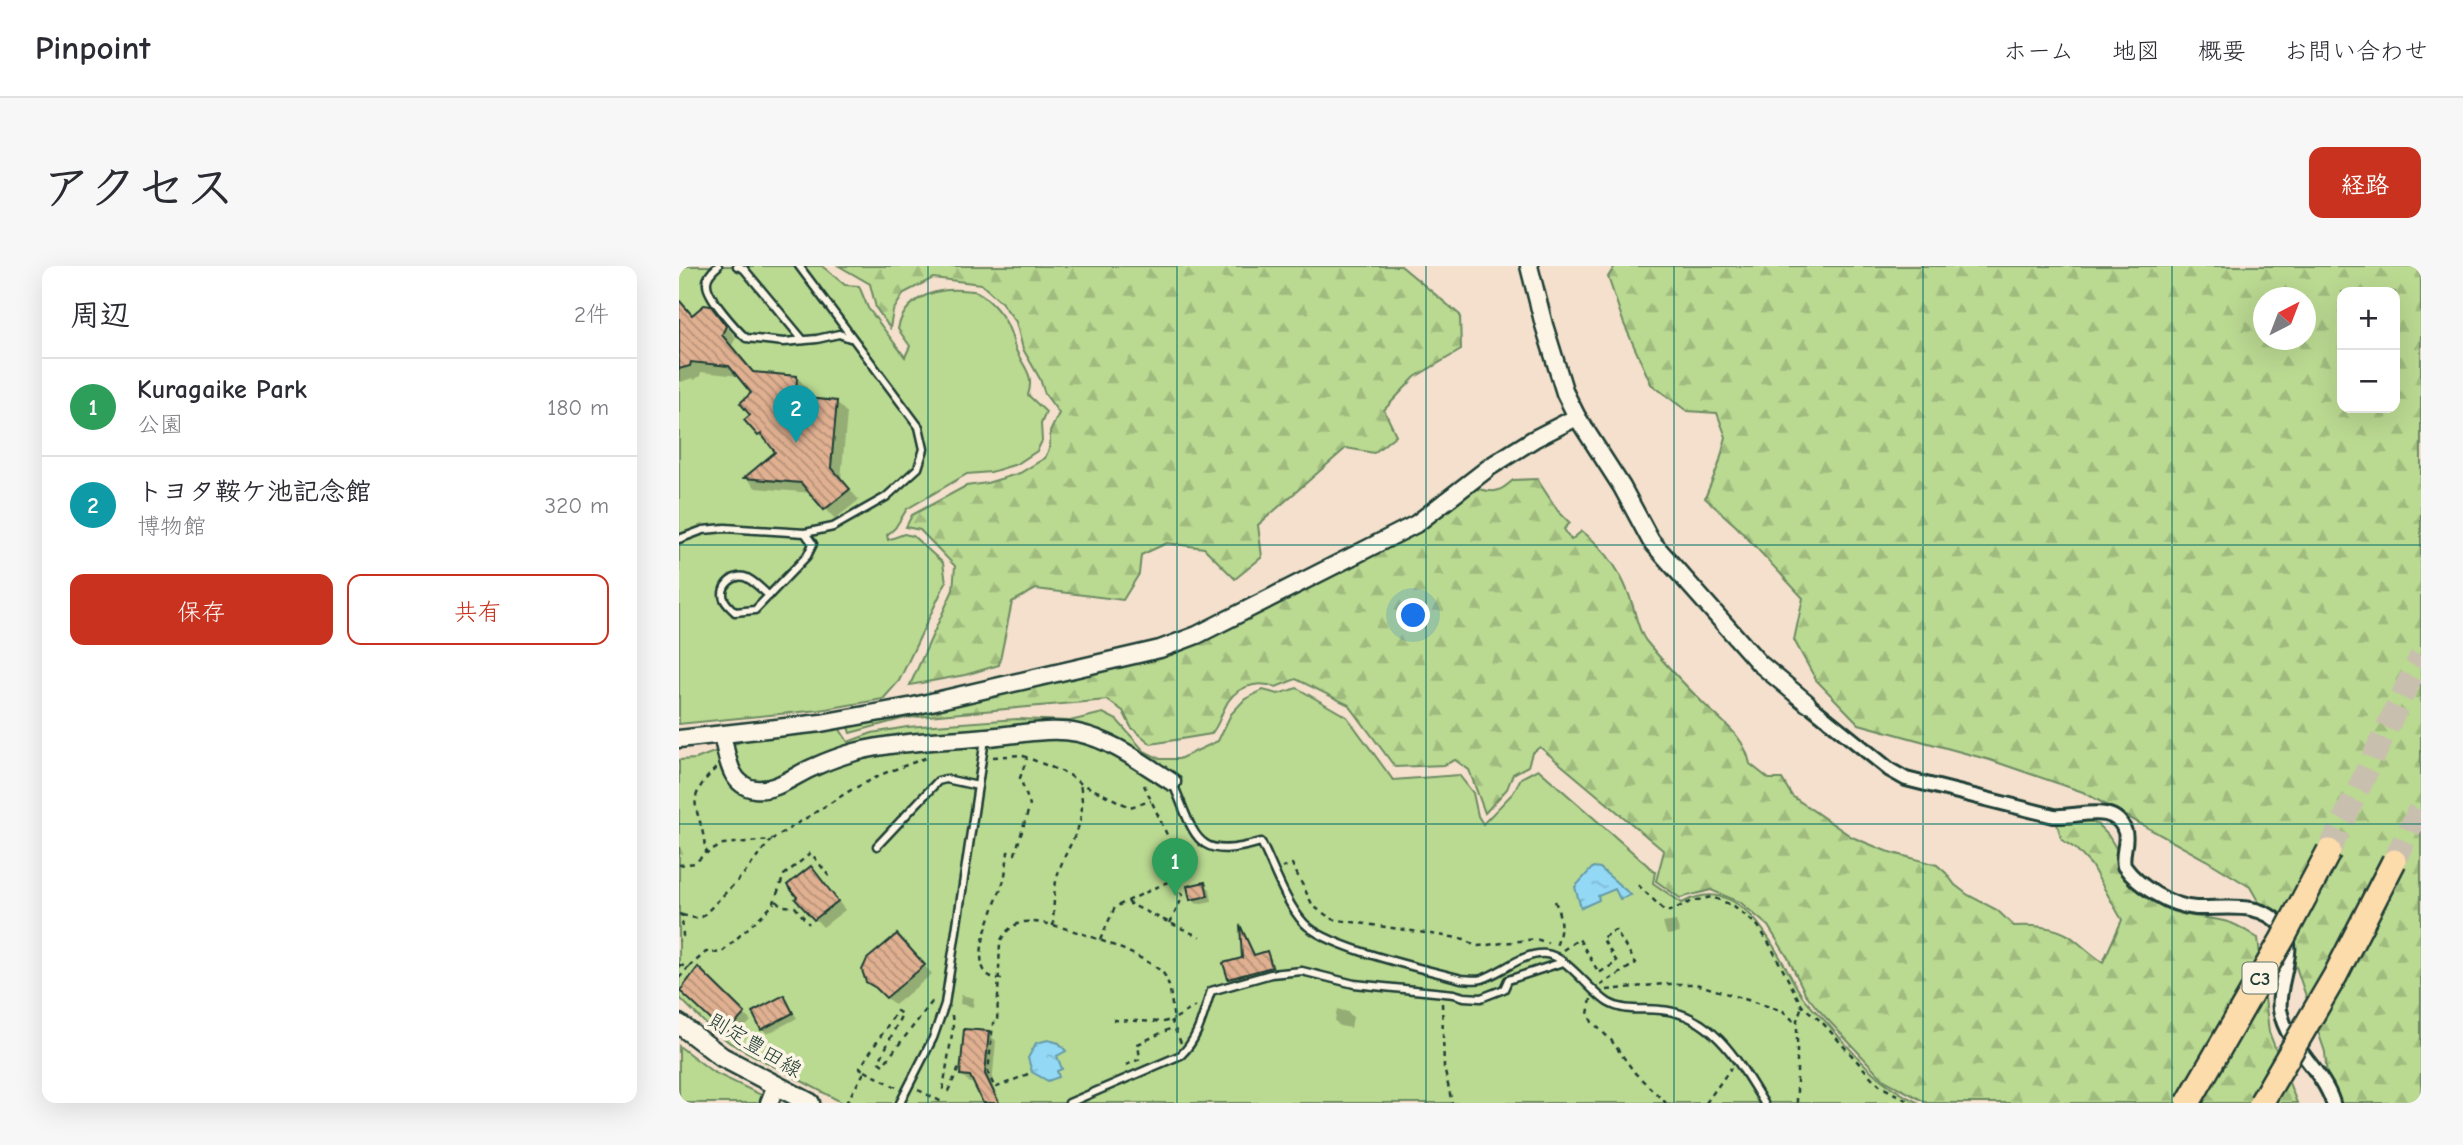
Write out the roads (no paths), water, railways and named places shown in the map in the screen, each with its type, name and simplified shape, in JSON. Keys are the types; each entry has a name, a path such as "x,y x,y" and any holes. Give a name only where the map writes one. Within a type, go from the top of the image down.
{"highway":[{"name":"C3","path":"2188,1103 2283,938 2329,851"},
{"path":"2261,1103 2335,976 2394,861"}],"main road":[{"name":"則定豊田線","path":"679,1024 722,1056 810,1103"}],"street":[{"path":"1529,266 1565,393 1577,417 1622,487 1651,541 1759,663 1891,770 1906,779 2055,816 2110,814 2125,831 2122,860 2124,866 2147,888 2182,905 2195,908 2249,909 2270,916 2282,926 2289,948 2279,991 2283,1020 2290,1038 2323,1082 2333,1103"},
{"path":"679,739 821,723 914,706 1172,645 1197,635 1416,524 1491,466 1534,439 1577,417"},
{"path":"723,734 729,767 745,786 756,790 771,788 814,767 856,752 931,741 1053,731 1077,733 1104,741 1172,782"},
{"path":"768,1103 776,1085"}],"lane":[{"path":"718,266 708,277 710,295 746,338 784,342 839,334 847,335 859,346"},
{"path":"737,266 744,269 803,340"},
{"path":"679,539 703,530 725,528 805,533 833,527 886,496 918,468 922,458 923,439 919,426 799,266"},
{"path":"769,596 748,578 740,576 731,579 723,592 724,599 735,612 755,610 769,596 811,550 813,544 805,533"},
{"path":"900,1103 933,1038 944,1007 986,738"},
{"path":"877,846 938,781 946,779 978,786"},
{"path":"1172,782 1198,839 1208,847 1248,846 1261,842 1303,922 1318,935 1339,944 1471,980 1480,980 1536,954 1552,955 1612,1005 1637,1010 1662,1010 1679,1014 1700,1024 1719,1038 1737,1059 1764,1103"},
{"path":"1069,1103 1181,1055 1198,1031 1211,991 1271,974 1303,971 1354,984 1481,998 1504,989 1508,980 1563,962"}],"water":[{"path":"1593,867 1600,868 1631,895 1620,899 1615,889 1598,896 1599,900 1581,908 1575,887"},
{"path":"1048,1040 1059,1043 1066,1051 1057,1056 1062,1069 1057,1071 1059,1077 1048,1081 1032,1072 1028,1058 1036,1043"}],"tunnel":[{"path":"2329,851 2421,656"},
{"path":"2394,861 2421,806"}],"place":[{"name":"トヨタ鞍ケ池記念館","path":"796,443"},
{"name":"Kuragaike Park","path":"1175,896"}]}
